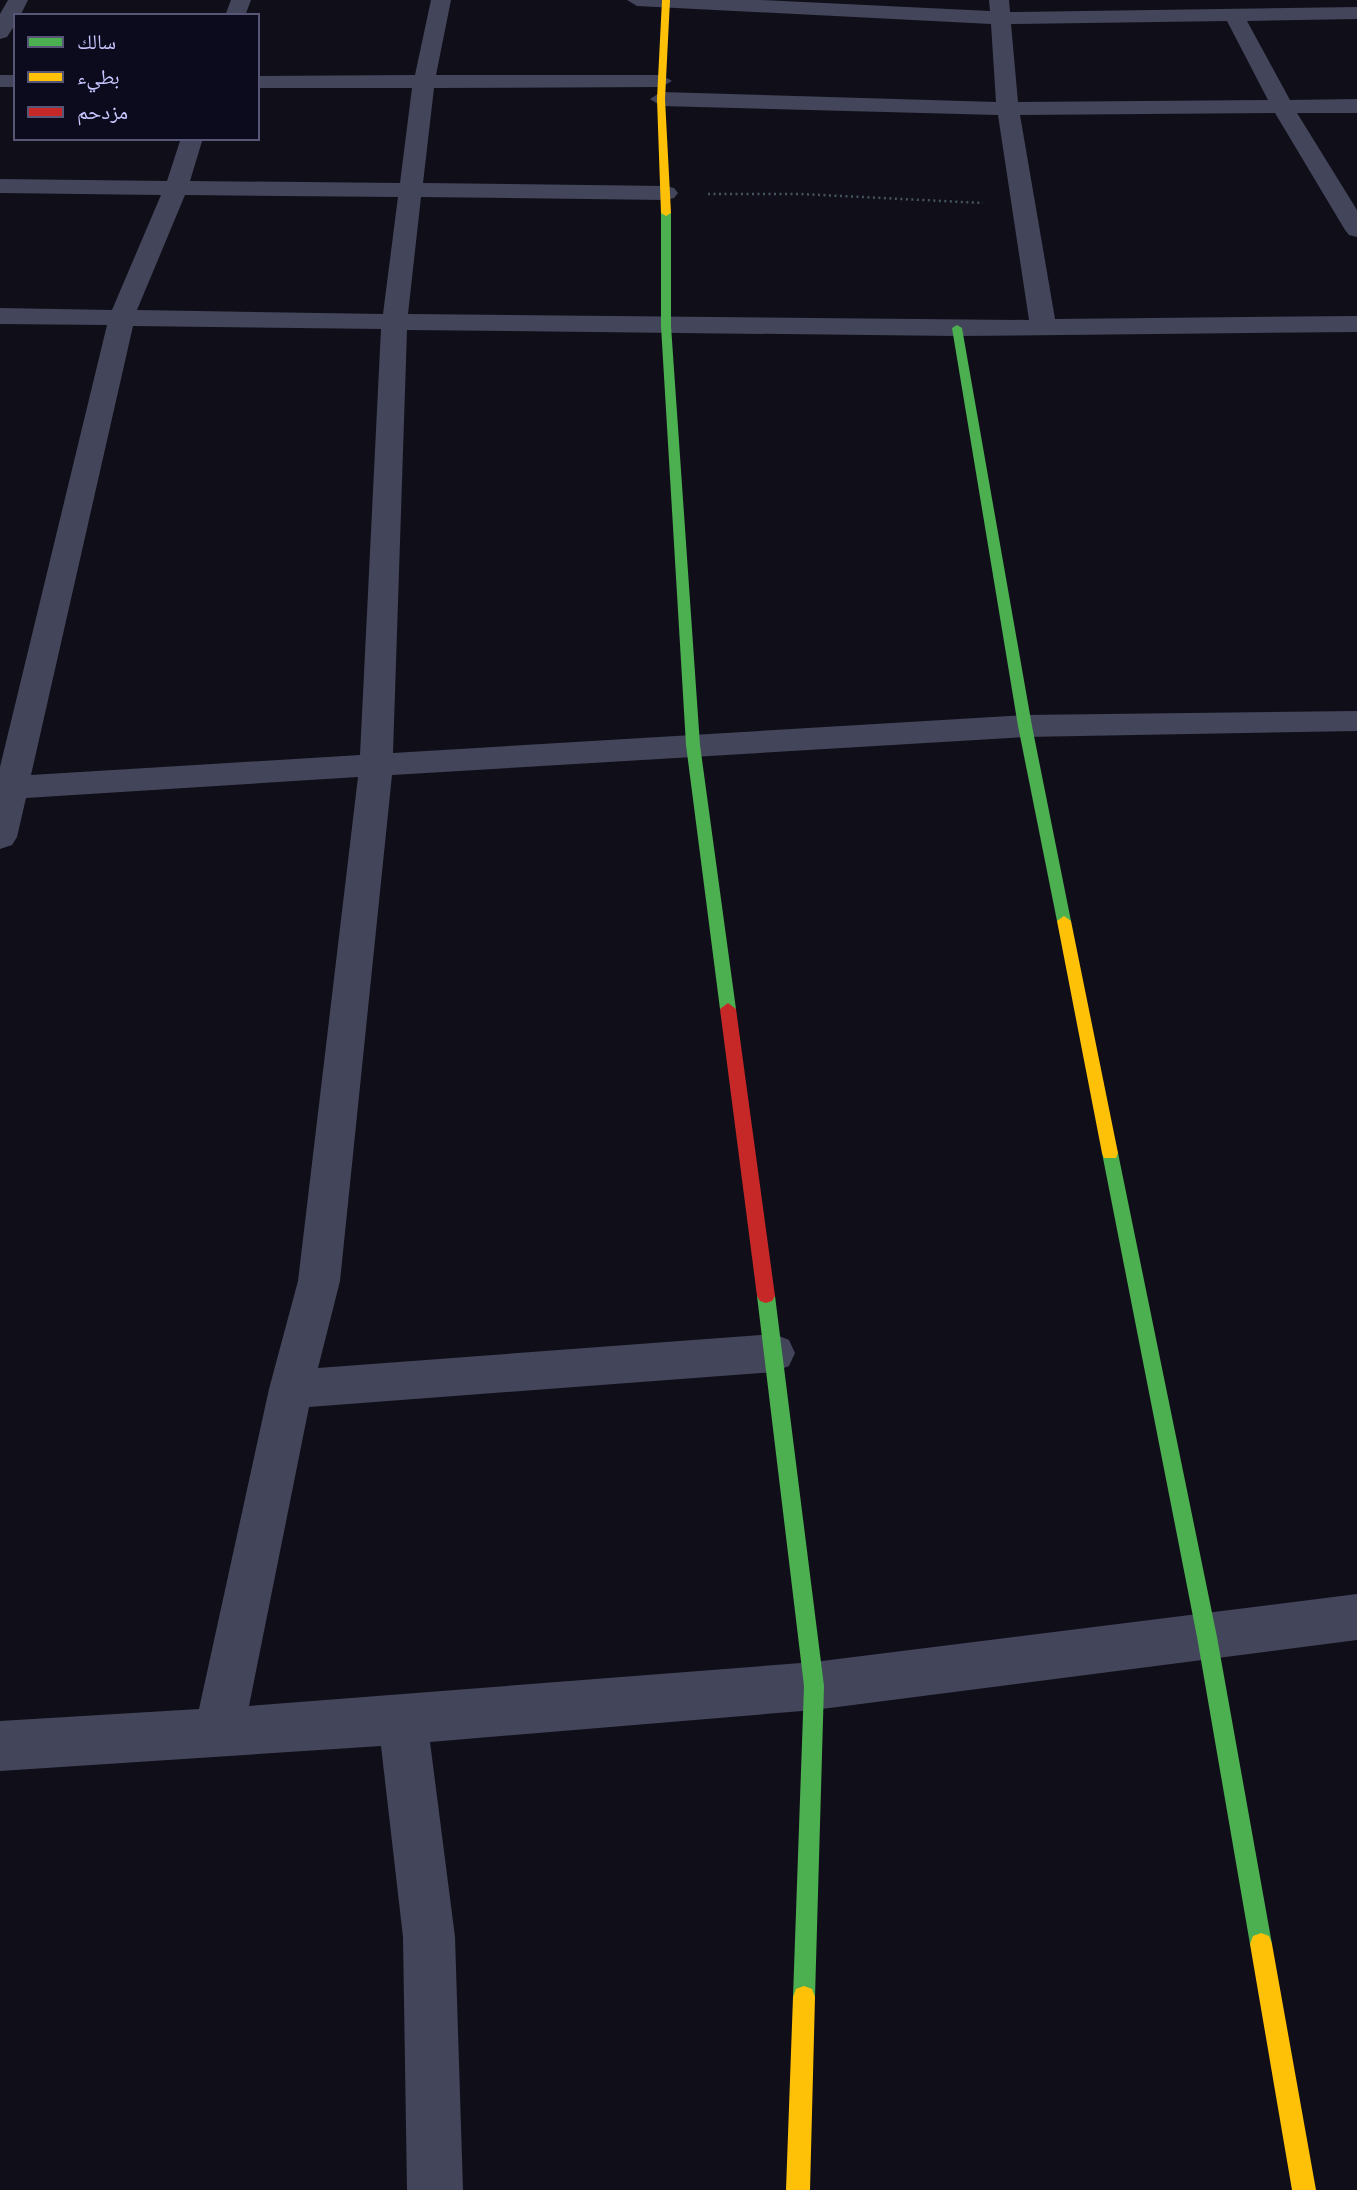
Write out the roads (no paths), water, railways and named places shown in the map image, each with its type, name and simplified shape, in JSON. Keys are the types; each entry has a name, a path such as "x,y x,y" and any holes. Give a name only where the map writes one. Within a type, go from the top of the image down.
{"street":[{"path":"0,33 18,0"},
{"path":"219,1731 291,1389 319,1281 376,766 394,324 424,82 442,0"},
{"path":"636,0 1000,9 1154,8 1234,15 1357,13"},
{"path":"666,1 661,90 666,193 666,326 693,745 774,1353 814,1686 798,2190"},
{"path":"1000,9 1008,109 1044,327"},
{"path":"1234,15 1282,106 1357,230"},
{"path":"259,82 424,82 661,90 1008,109 1357,106"},
{"path":"0,837 6,788 122,316 176,188 191,140"},
{"path":"0,186 666,193"},
{"path":"0,316 122,316 394,324 957,328 1357,324"},
{"path":"957,328 1025,726 1207,1637 1304,2190"},
{"path":"6,788 1025,726 1357,721"},
{"path":"291,1389 774,1353"},
{"path":"0,1746 403,1720 814,1686 1357,1617"},
{"path":"403,1720 429,1937 435,2190"}]}
